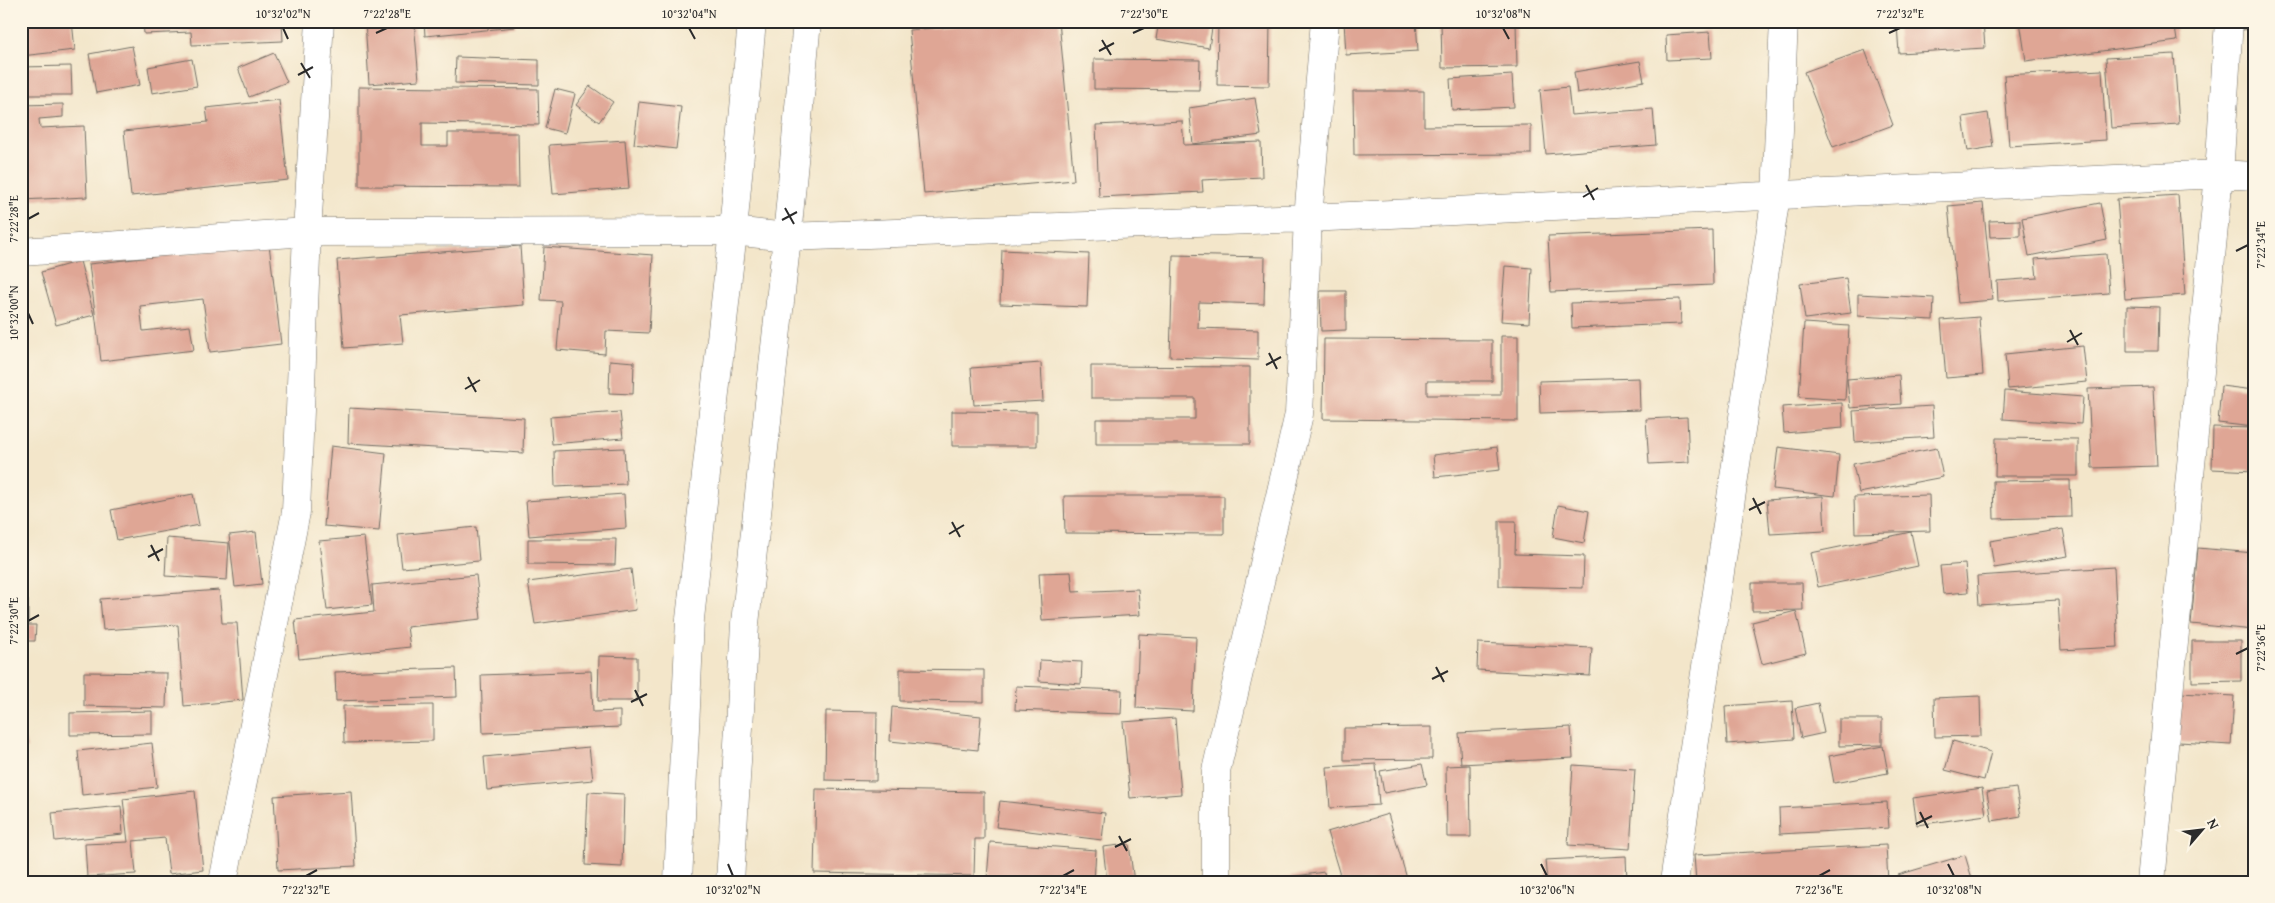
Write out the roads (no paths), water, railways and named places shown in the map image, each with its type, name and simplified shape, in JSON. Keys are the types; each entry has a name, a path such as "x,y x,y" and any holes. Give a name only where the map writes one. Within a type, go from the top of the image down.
{"street":[{"path":"223,882 296,512 306,232 320,21"},
{"path":"678,882 690,619 733,231 752,21"},
{"path":"730,882 745,624 787,237 807,21"},
{"path":"1216,882 1216,771 1299,414 1308,218 1325,21"},
{"path":"1674,882 1776,195 1784,21"},
{"path":"2151,882 2219,174 2229,21"},
{"path":"21,252 306,232 733,231 787,237 1308,218 2219,174 2254,176"}]}
